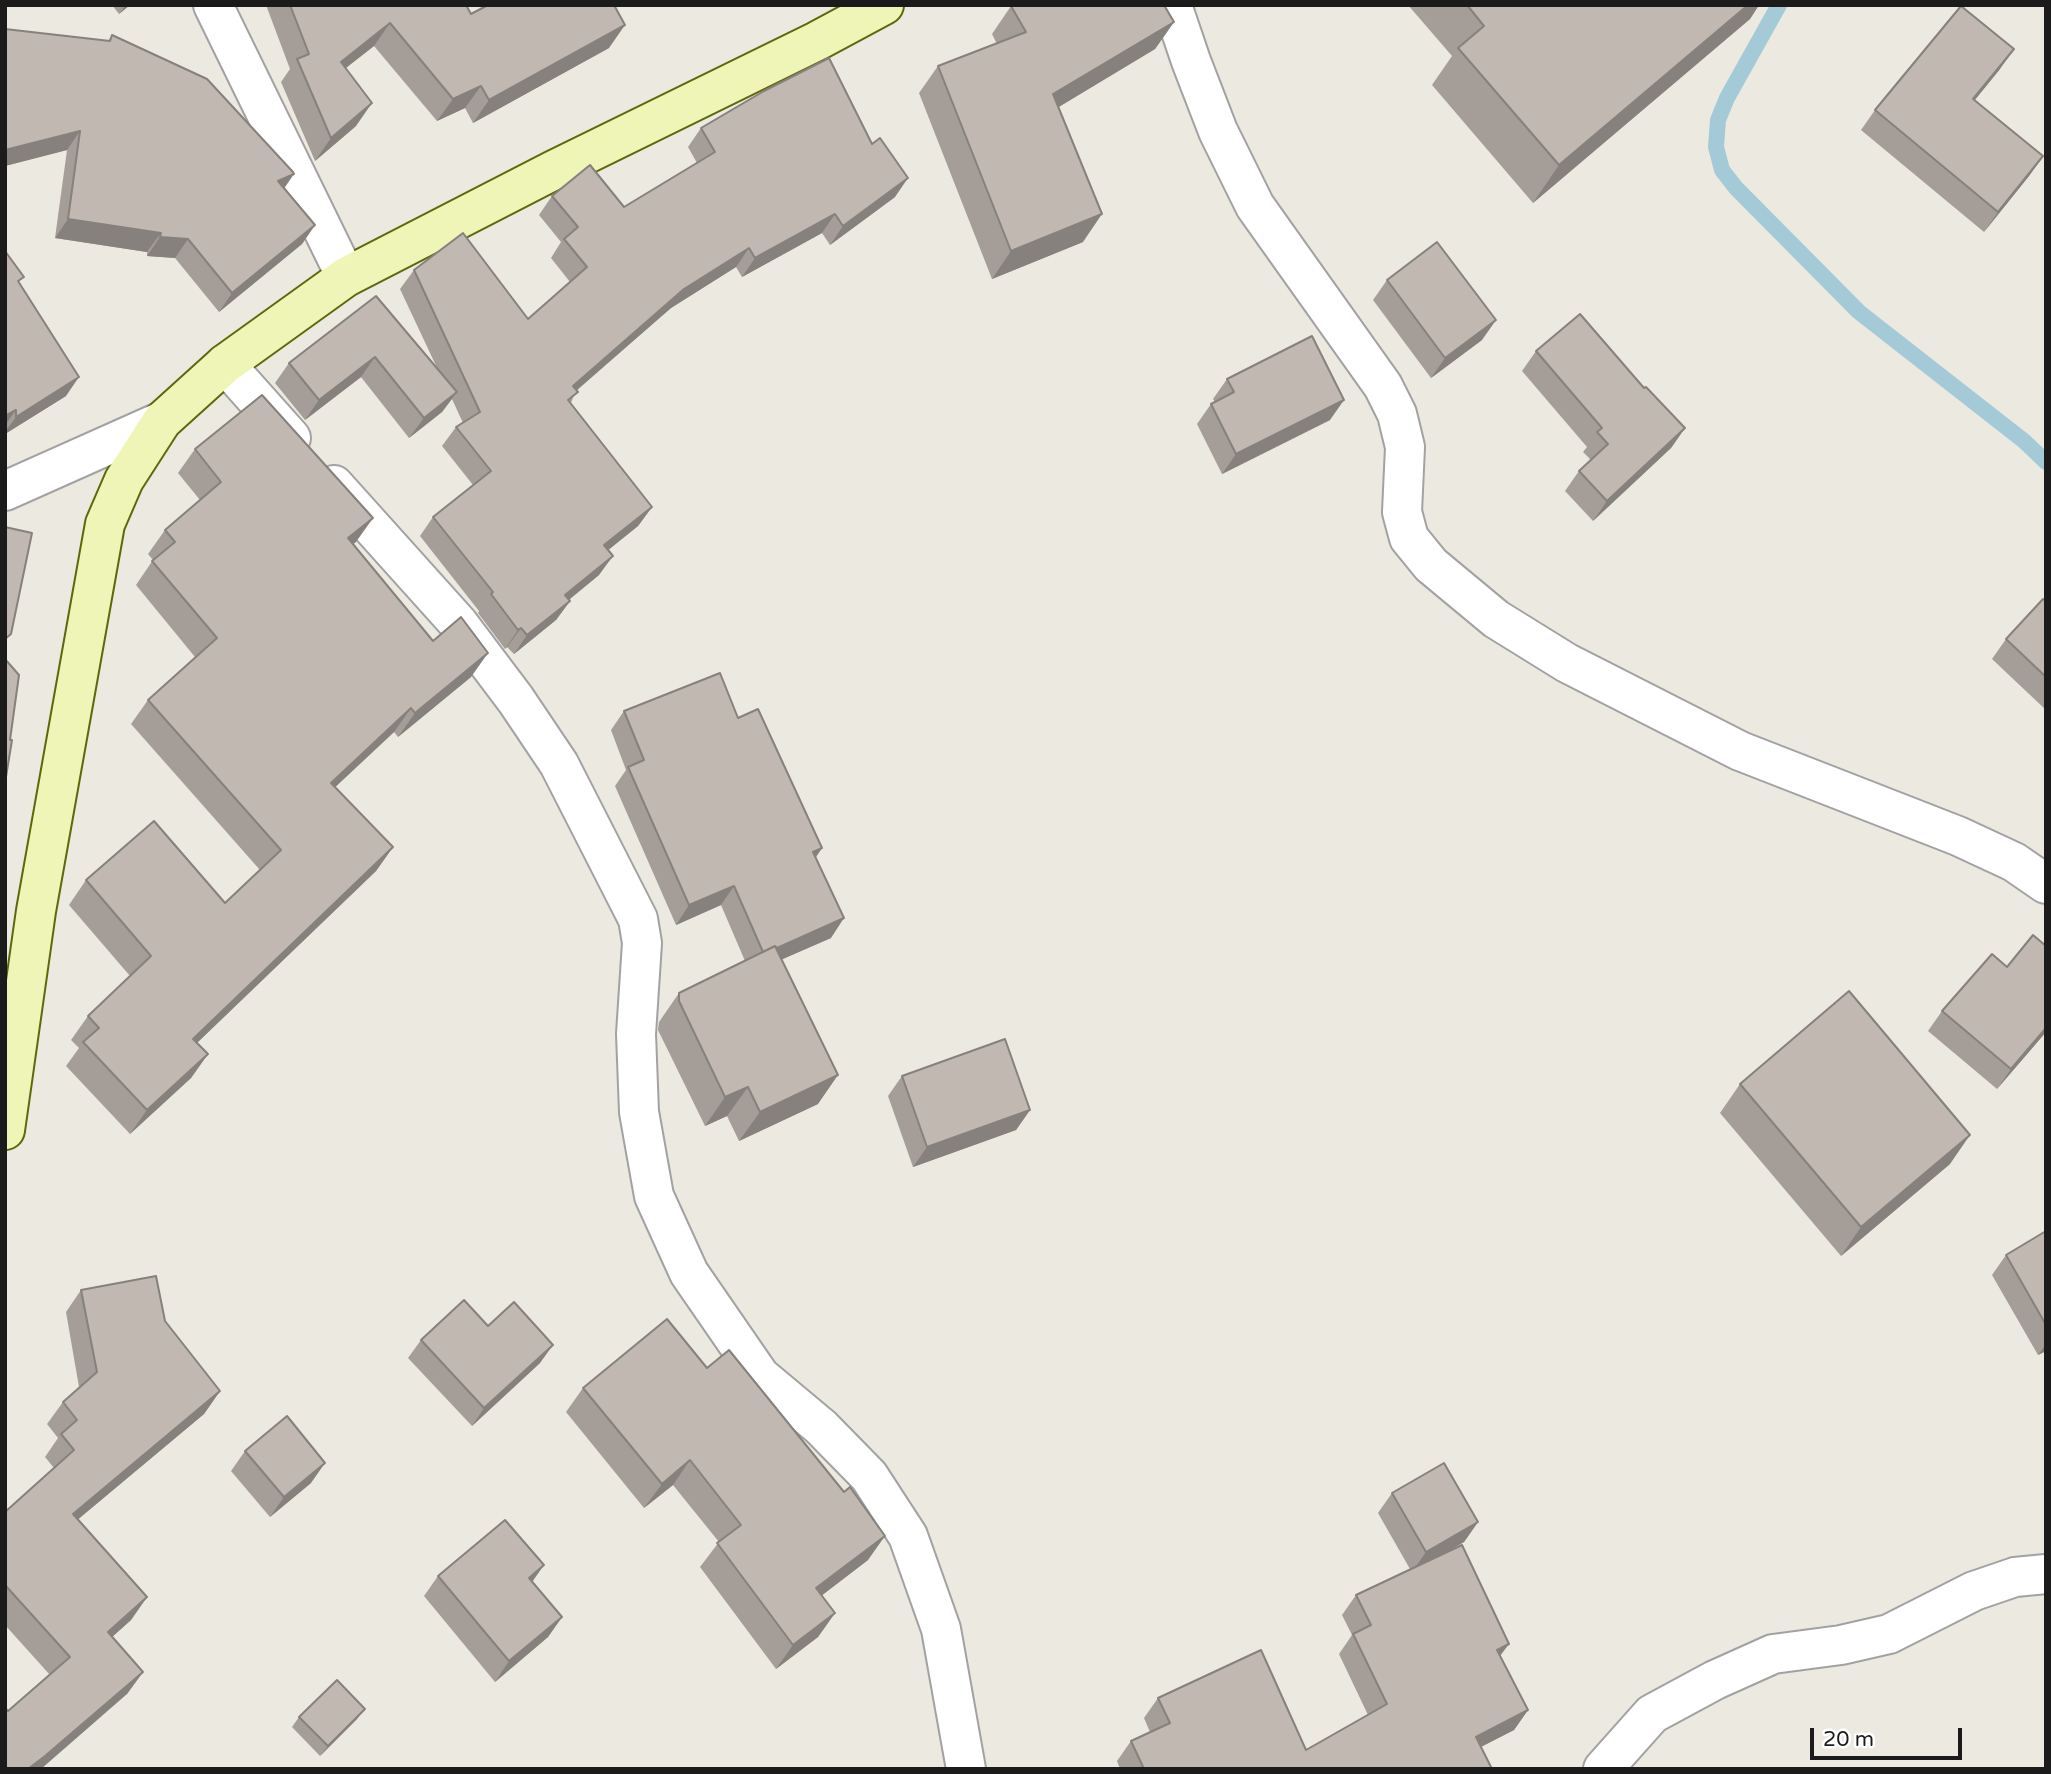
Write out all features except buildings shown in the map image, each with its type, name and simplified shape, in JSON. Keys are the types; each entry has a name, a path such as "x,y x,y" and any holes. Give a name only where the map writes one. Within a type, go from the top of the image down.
{"main road":[{"path":"5,1130 36,911 105,524 124,480 162,421 225,364 346,277 884,5"}],"street":[{"path":"213,5 346,277"},
{"path":"1172,5 1218,131 1255,206 1383,386 1397,414 1405,447 1402,512 1409,538 1432,565 1496,620 1567,663 1740,751 1958,836 2014,862 2046,884"},
{"path":"225,364 457,623 516,700 559,764 638,919 642,943 635,1034 639,1112 654,1196 689,1273 760,1376 821,1427 869,1475 908,1536 941,1629 966,1769"},
{"path":"5,491 162,421"},
{"path":"1604,1769 1652,1714 1715,1680 1773,1654 1841,1645 1889,1634 1973,1591 2015,1577 2046,1574"}],"waterway":[{"path":"1779,5 1727,98 1718,120 1716,147 1722,170 1736,188 1859,312 2024,441 2046,462"}]}
